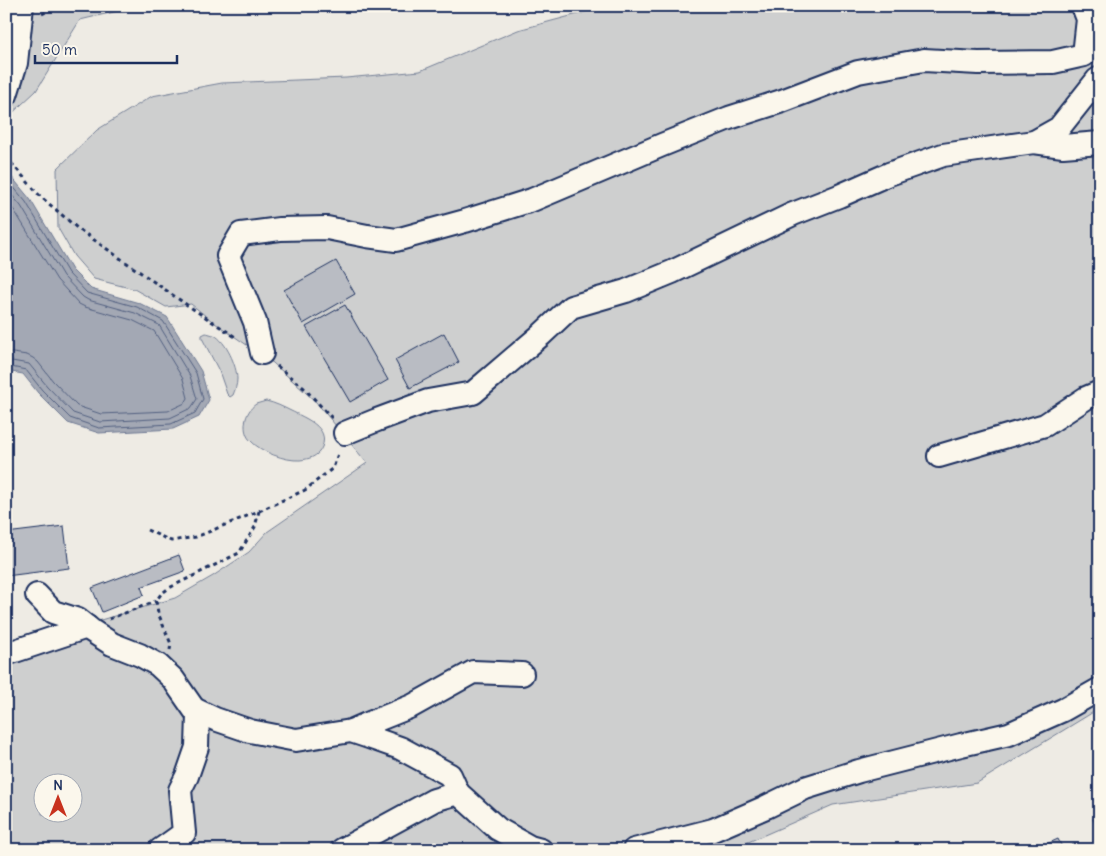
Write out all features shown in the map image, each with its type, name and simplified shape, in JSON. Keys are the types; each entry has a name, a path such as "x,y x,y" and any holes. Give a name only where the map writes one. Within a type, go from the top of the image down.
{"lane":[{"path":"6,95 16,63 22,6"},
{"path":"262,353 255,322 228,256 241,234 280,228 326,228 396,240 532,200 662,144 858,72 924,60 978,63 1053,62 1084,55 1088,19 1083,6"},
{"path":"1034,142 1058,128 1100,78"},
{"path":"346,433 428,401 473,393 570,308 626,291 672,272 793,214 889,174 943,155 1034,142 1063,146 1100,143"},
{"path":"939,456 1045,426 1086,398 1100,392"},
{"path":"37,595 53,612 78,620 112,644 140,655 158,665 172,678 196,710 198,715 197,747 180,790 184,833 160,850"},
{"path":"6,654 87,627"},
{"path":"196,710 215,719 250,731 296,740 351,731 412,706 473,672 522,674"},
{"path":"634,850 713,830 805,788 850,774 1009,734 1063,710 1100,690"},
{"path":"351,731 400,748 450,775 458,793 498,829 541,850"},
{"path":"342,850 434,800 458,793"}],"path":[{"path":"6,157 40,196 77,228 187,305 262,353 304,388 346,433 333,468 305,490 196,537 171,540 147,530"},
{"path":"87,627 156,601 169,588 239,553 255,527 259,511"},
{"path":"156,601 158,613 171,644 172,678"}],"shaded area":[{"path":"6,6 139,6 80,20 36,91 6,119"},
{"path":"608,6 1100,6 1100,708 977,783 833,805 730,850 6,850 6,648 175,598 249,552 267,532 367,463 316,402 273,363 212,321 191,304 166,307 134,289 94,279 74,256 58,228 57,169 97,130 152,96 222,83 346,78 420,71 518,30"},
{"path":"206,333 214,335 223,343 233,361 237,381 233,395 230,397 202,338 202,335"},
{"path":"266,401 279,405 315,424 324,440 318,453 307,459 287,459 267,452 251,441 246,433 245,422 249,412 256,404"}],"water":[{"path":"6,170 30,199 72,270 91,289 139,303 167,317 201,371 209,400 199,417 173,429 99,433 68,423 38,393 23,374 6,371"}],"building":[{"path":"336,261 355,294 303,324 284,290"},
{"path":"345,305 388,380 350,402 306,327"},
{"path":"444,333 459,362 410,388 395,360"},
{"path":"64,526 69,568 6,576 6,533"},
{"path":"179,555 185,571 141,587 144,595 102,612 92,588"},
{"path":"1100,817 1100,836 1093,819"},
{"path":"1058,839 1063,849 1074,844 1077,850 1036,850 1036,849"}]}
